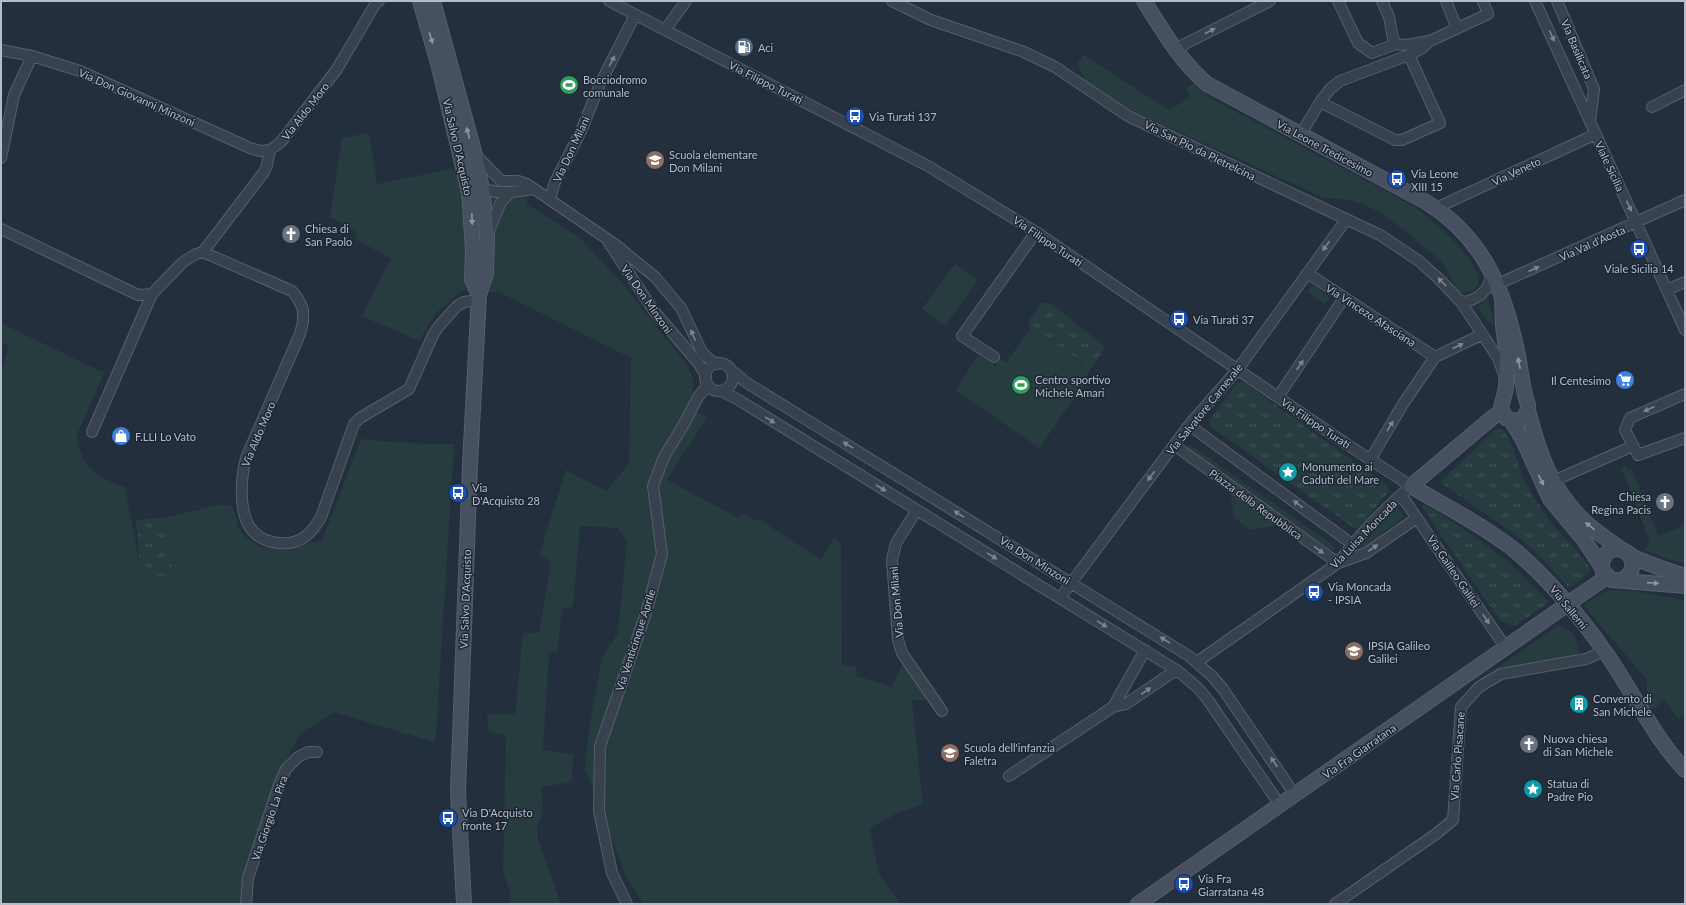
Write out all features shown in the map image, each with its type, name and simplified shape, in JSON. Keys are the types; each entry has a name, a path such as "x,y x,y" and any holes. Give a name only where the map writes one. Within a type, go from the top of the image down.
{"main road":[{"name":"Via Salvo D'Acquisto","path":"420,1 476,191 487,235 486,273 479,298 469,502 458,792 464,904"},
{"name":"Via Salvo D'Acquisto","path":"433,1 475,155 476,191 472,279 479,298"},
{"name":"Via Leone Tredicesimo","path":"1144,1 1175,49 1194,73 1207,84 1436,208 1456,225 1475,245 1491,270 1500,291 1511,326 1527,405"},
{"path":"1500,291 1507,355 1505,381 1506,410 1524,442 1550,499 1584,540 1604,571 1612,580 1685,586"},
{"path":"1506,410 1508,395 1520,395 1527,405 1539,452 1553,481 1583,520 1626,553 1632,560 1632,570 1630,575 1621,580"},
{"path":"1506,410 1520,420 1524,417 1527,405"},
{"name":"Via Luisa Moncada","path":"1406,490 1493,417 1506,410"},
{"name":"Via Sallemi","path":"1406,490 1497,537 1522,556 1553,587 1604,651 1626,683 1652,728 1685,770"},
{"path":"1604,571 1604,557 1607,553 1616,549 1685,576"},
{"name":"Via Fra Giarratana","path":"1138,904 1601,581 1604,571"}],"street":[{"name":"Via Filippo Turati","path":"609,1 928,166 1036,232 1370,460 1406,490"},
{"path":"665,30 686,1"},
{"name":"Via San Pio da Pietrelcina","path":"892,1 931,20 1024,52 1055,67 1128,116 1380,235 1418,261 1438,278 1461,302 1481,335 1498,358 1505,381"},
{"path":"1175,49 1270,1"},
{"path":"1338,1 1358,44 1372,53 1396,44 1405,46 1430,41"},
{"path":"1382,1 1389,17 1393,38 1396,44"},
{"path":"1446,1 1457,28"},
{"path":"1301,134 1320,102 1330,89 1340,81 1408,56 1421,49 1430,41 1488,14 1483,1"},
{"name":"Viale Sicilia","path":"1536,1 1685,330"},
{"name":"Via Basilicata","path":"1557,1 1594,89 1590,121"},
{"name":"Via Aldo Moro","path":"270,150 281,142 337,69 377,2"},
{"name":"Via Don Milani","path":"550,198 555,182 581,132 600,84 635,14"},
{"name":"Via Don Giovanni Minzoni","path":"1,50 32,56 80,71 250,148 260,151 270,150"},
{"path":"1,158 14,95 32,56"},
{"path":"1320,102 1395,140 1402,140 1440,122 1408,56"},
{"path":"1652,107 1685,90"},
{"name":"Via Veneto","path":"1436,208 1596,134"},
{"path":"92,432 152,294 183,262 203,252 264,172 270,150"},
{"path":"475,155 501,181 476,191"},
{"name":"Via Don Minzoni","path":"501,181 518,181 527,184 550,198 606,238 655,277 681,308 702,352 710,360 717,364 725,364 747,383 1197,662 1223,688 1295,795"},
{"path":"476,191 511,192 534,189"},
{"path":"487,235 501,202 511,192"},
{"name":"Via Val d'Aosta","path":"1500,291 1685,200"},
{"name":"Via Salvatore Carnevale","path":"1060,598 1189,425 1238,369 1346,220"},
{"path":"1,229 138,295 152,294"},
{"path":"994,357 962,336 1036,232"},
{"name":"Via Don Minzoni","path":"606,238 654,312 700,364 712,389 721,391 737,399 1145,650 1189,679 1208,700 1280,805"},
{"name":"Via Aldo Moro","path":"203,252 285,287 298,297 303,309 304,322 300,334 246,458 242,471 245,516 255,534 264,540 273,542 296,541 305,536 315,527 321,517 354,424 360,418 409,389 433,335 439,326 457,306 464,302 479,298"},
{"path":"1461,302 1472,301 1484,290 1491,277 1491,270"},
{"name":"Via Vincezo Afasciana","path":"1307,273 1435,357"},
{"path":"1667,290 1685,282"},
{"path":"1278,397 1344,298"},
{"path":"1370,460 1403,404 1435,357 1481,335"},
{"path":"707,381 709,368 717,364"},
{"path":"721,391 730,386 733,376 732,371"},
{"name":"Via Venticinque Aprile","path":"627,904 612,873 599,811 600,746 646,613 662,554 653,486 664,457 707,381"},
{"path":"1685,394 1630,418 1625,430 1638,455 1685,438"},
{"path":"1189,425 1352,544"},
{"name":"Piazza della Repubblica","path":"1174,445 1338,563"},
{"path":"1553,481 1633,446"},
{"name":"Via Galileo Galilei","path":"1406,490 1417,518 1506,648"},
{"name":"Via Luisa Moncada","path":"1197,662 1338,563 1352,544 1406,490"},
{"name":"Via Don Milani","path":"918,510 896,543 892,560 898,640 902,653 942,711"},
{"path":"1338,563 1366,553 1417,518"},
{"path":"1114,707 1145,650"},
{"name":"Via Carlo Pisacane","path":"1335,904 1436,834 1453,820 1461,707 1479,687 1502,674 1586,659 1604,651"},
{"path":"1009,776 1114,707 1126,704 1176,670"},
{"name":"Via Giorgio La Pira","path":"246,904 246,892 250,870 286,769 298,757 308,752 317,752"}],"green space":[{"path":"1084,55 1169,110 1191,97 1186,88 1194,83 1212,99 1412,205 1445,232 1458,245 1476,271 1478,283 1472,291 1466,293 1461,292 1452,281 1441,261 1384,215 1366,205 1344,199 1322,197 1122,106 1094,90 1086,81 1079,68 1078,62"},
{"path":"369,133 377,184 452,169 528,196 527,204 580,238 621,282 684,361 693,378 692,392 687,405 707,418 666,479 738,518 742,513 754,520 762,521 821,560 834,537 841,545 842,665 856,667 857,676 892,687 902,664 907,666 930,699 912,701 923,804 896,814 870,828 879,874 901,904 643,904 625,874 585,769 591,716 602,658 618,633 627,541 618,528 580,526 573,607 562,609 557,652 549,652 543,750 573,754 572,782 541,787 543,810 537,828 538,839 561,904 510,904 510,892 503,872 506,735 489,731 487,714 515,715 523,633 539,633 551,562 539,555 566,470 607,491 629,463 631,358 499,292 462,291 436,313 419,341 362,316 391,259 354,238 357,232 330,217 342,138"},
{"path":"955,264 978,280 945,326 922,309"},
{"path":"1312,285 1329,297 1325,304 1307,292"},
{"path":"1487,296 1495,324 1491,325 1478,308"},
{"path":"1042,303 1053,305 1104,346 1105,348 1091,368 1028,325 1029,320"},
{"path":"1,323 104,373 77,435 79,446 86,463 92,469 107,480 125,487 142,576 173,576 168,517 219,505 230,505 235,511 238,528 249,540 261,547 278,547 322,541 361,439 404,443 454,444 436,733 434,742 334,712 300,734 285,763 242,883 241,904 1,904 1,372 9,346 1,343"},
{"name":"Centro sportivo Michele Amari","path":"1031,327 1091,368 1085,378 1087,380 1039,448 956,390 978,355 995,366 1001,358 1006,363"},
{"path":"1243,382 1387,485 1389,491 1359,528 1354,528 1210,426 1209,421 1237,383"},
{"path":"1496,429 1501,429 1509,438 1522,475 1538,504 1588,564 1590,571 1588,574 1569,588 1537,553 1510,531 1440,482"},
{"path":"1189,444 1336,547 1333,551 1186,449"},
{"path":"1626,466 1628,471 1632,469 1658,536 1685,525 1685,563 1668,559 1644,550 1650,541 1621,468"},
{"path":"1232,492 1275,524 1274,526 1250,530 1235,518 1230,493"},
{"path":"1425,504 1508,561 1549,602 1516,625 1509,625 1501,621 1422,507"},
{"path":"1397,505 1404,517 1354,554"},
{"path":"168,517 173,576 141,576 136,520"},
{"path":"1612,590 1635,591 1685,600 1685,714 1679,719 1664,700 1651,711 1646,706 1647,680 1583,605 1605,592"},
{"path":"1559,625 1568,630 1574,637 1578,646 1579,656 1491,672"}],"place":[{"name":"Aci","path":"744,47"},
{"name":"Bocciodromo comunale","path":"569,85"},
{"name":"Via Turati 137","path":"855,116"},
{"name":"Scuola elementare Don Milani","path":"655,160"},
{"name":"Via Leone XIII 15","path":"1397,179"},
{"name":"Chiesa di San Paolo","path":"291,234"},
{"name":"Viale Sicilia 14","path":"1639,249"},
{"name":"Via Turati 37","path":"1179,319"},
{"name":"Il Centesimo","path":"1625,380"},
{"name":"Centro sportivo Michele Amari","path":"1021,385"},
{"name":"F.LLI Lo Vato","path":"121,436"},
{"name":"Monumento ai Caduti del Mare","path":"1288,472"},
{"name":"Via D'Acquisto 28","path":"458,493"},
{"name":"Chiesa Regina Pacis","path":"1665,502"},
{"name":"Via Moncada - IPSIA","path":"1314,592"},
{"name":"IPSIA Galileo Galilei","path":"1354,651"},
{"name":"Convento di San Michele","path":"1579,704"},
{"name":"Nuova chiesa di San Michele","path":"1529,744"},
{"name":"Scuola dell'infanzia Faletra","path":"950,753"},
{"name":"Statua di Padre Pio","path":"1533,789"},
{"name":"Via D'Acquisto fronte 17","path":"448,818"},
{"name":"Via Fra Giarratana 48","path":"1184,884"}]}
